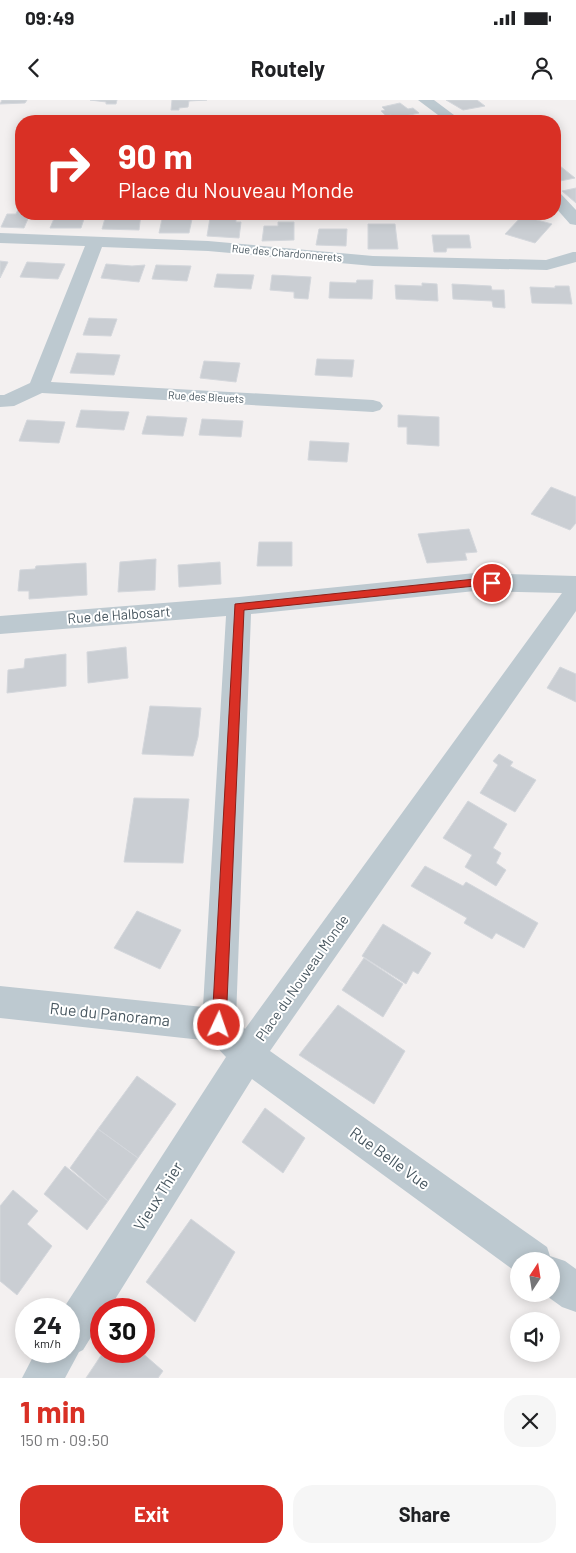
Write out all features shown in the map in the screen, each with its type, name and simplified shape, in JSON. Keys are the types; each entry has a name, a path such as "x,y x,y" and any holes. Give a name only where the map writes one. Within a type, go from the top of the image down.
{"street":[{"path":"425,100 446,115"},
{"path":"561,204 576,220"},
{"name":"Rue des Chardonnerets","path":"0,238 208,246 373,260 547,265 575,254"},
{"path":"39,387 96,241"},
{"name":"Rue des Bleuets","path":"0,401 7,402 39,387 372,406"},
{"path":"219,1025 239,606 475,582 576,585"},
{"name":"Place du Nouveau Monde","path":"219,1025 246,1055 576,592"},
{"name":"Rue de Halbosart","path":"0,625 239,606"},
{"name":"Rue du Panorama","path":"0,1002 219,1025"},
{"name":"Rue Belle Vue","path":"246,1055 520,1252"},
{"name":"Vieux Thier","path":"80,1319 246,1055"},
{"path":"560,1281 576,1293"},
{"path":"42,1378 51,1363"}],"building":[{"path":"2,100 27,100 25,103 0,104"},
{"path":"90,100 117,100 116,104 106,104 106,102"},
{"path":"172,100 207,100 189,101 188,107 171,110"},
{"path":"446,100 477,100 485,106 463,110"},
{"path":"400,103 408,109 413,108 419,113 385,115 381,111 385,110 382,107"},
{"path":"561,167 575,178 561,181"},
{"path":"576,188 576,203 562,191"},
{"path":"7,214 15,214 15,220 27,220 24,228 1,227"},
{"path":"53,220 84,220 81,228 50,228"},
{"path":"105,220 140,220 139,230 102,229"},
{"path":"162,220 192,220 189,233 159,233"},
{"path":"210,220 236,220 236,222 241,222 239,238 207,236"},
{"path":"518,220 537,220 552,224 535,243 505,234"},
{"path":"278,222 294,222 294,240 262,241 264,226 278,226"},
{"path":"368,224 395,224 398,249 368,249"},
{"path":"319,229 347,229 346,246 316,245"},
{"path":"432,235 469,235 471,248 447,248 446,252 434,252"},
{"path":"0,261 8,262 0,278"},
{"path":"27,262 65,264 58,279 20,277"},
{"path":"106,264 145,265 139,282 101,278"},
{"path":"156,265 191,266 187,281 152,279"},
{"path":"217,274 254,275 251,289 214,287"},
{"path":"272,275 311,277 308,299 294,298 294,292 270,290"},
{"path":"357,280 373,280 372,299 329,298 330,282 356,283"},
{"path":"422,283 437,284 438,301 396,299 395,285 422,286"},
{"path":"452,284 491,286 492,290 504,290 505,308 493,307 492,301 453,299"},
{"path":"555,286 569,286 572,304 532,303 530,287 555,288"},
{"path":"89,318 117,319 111,336 83,335"},
{"path":"77,353 120,355 114,375 70,373"},
{"path":"317,359 354,360 352,377 315,375"},
{"path":"204,361 240,363 236,382 200,378"},
{"path":"81,410 129,412 124,430 76,427"},
{"path":"398,415 439,417 439,446 407,444 407,427 398,427"},
{"path":"147,416 187,418 183,436 142,434"},
{"path":"202,419 243,421 241,437 199,435"},
{"path":"27,420 65,422 59,443 19,441"},
{"path":"310,441 349,443 347,462 308,460"},
{"path":"551,487 576,497 576,523 570,530 531,514"},
{"path":"469,529 477,552 465,553 467,560 427,563 418,534"},
{"path":"259,542 292,542 292,566 257,566"},
{"path":"156,559 155,590 118,592 120,562"},
{"path":"220,562 221,584 179,587 178,565"},
{"path":"86,563 87,595 29,599 29,591 18,591 20,570 35,569 36,566"},
{"path":"126,647 128,678 88,683 87,652"},
{"path":"66,654 66,686 7,693 8,670 24,668 25,659"},
{"path":"560,667 576,674 576,702 547,688"},
{"path":"150,706 201,708 198,737 193,756 142,754"},
{"path":"499,754 513,762 510,766 536,780 515,812 480,793 498,765 493,761"},
{"path":"134,798 189,799 183,863 124,862"},
{"path":"468,801 507,824 493,848 501,853 496,863 506,870 496,886 465,867 472,855 443,838"},
{"path":"425,866 463,886 466,882 538,923 524,948 496,933 492,939 464,923 467,918 411,886"},
{"path":"137,911 181,930 160,969 114,948"},
{"path":"383,924 431,953 418,974 413,971 406,984 362,956"},
{"path":"364,958 403,984 383,1017 342,990"},
{"path":"338,1005 405,1051 374,1104 299,1055"},
{"path":"137,1076 176,1104 138,1158 98,1129"},
{"path":"265,1108 305,1138 283,1173 242,1142"},
{"path":"98,1129 138,1158 108,1201 70,1168"},
{"path":"65,1166 108,1201 87,1230 44,1194"},
{"path":"13,1190 38,1211 27,1224 52,1246 17,1295 0,1281 0,1206"},
{"path":"191,1219 235,1252 195,1322 146,1282"},
{"path":"96,1363 154,1363 163,1371 158,1378 86,1378"}],"route":[{"path":"219,1025 239,606 475,582 492,583"}]}
